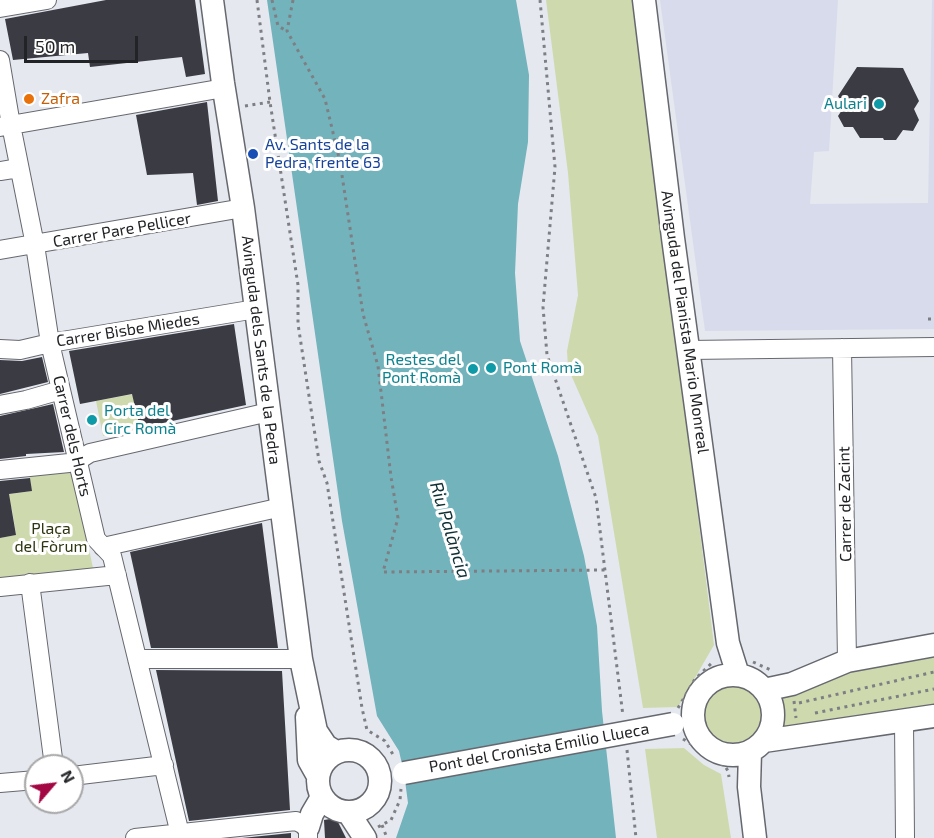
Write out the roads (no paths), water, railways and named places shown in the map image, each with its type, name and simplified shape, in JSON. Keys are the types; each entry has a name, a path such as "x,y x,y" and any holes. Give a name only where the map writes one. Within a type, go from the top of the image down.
{"street":[{"path":"0,8 47,0"},
{"name":"Avinguda dels Sants de la Pedra","path":"212,0 243,208 268,412 308,700"},
{"name":"Avinguda del Pianista Mario Monreal","path":"644,0 688,350 721,648 728,677"},
{"name":"Carrer dels Horts","path":"0,60 5,126 19,168 35,245 50,343 96,539 112,556 180,836"},
{"path":"5,126 226,98"},
{"path":"0,171 19,168"},
{"name":"Carrer Pare Pellicer","path":"0,250 243,208"},
{"name":"Carrer Bisbe Miedes","path":"0,349 20,350 256,309"},
{"path":"688,350 934,347"},
{"name":"Carrer de Zacint","path":"842,348 847,661"},
{"path":"0,405 61,390"},
{"path":"0,470 79,460 90,453 268,412"},
{"path":"103,546 282,507"},
{"path":"0,587 117,575"},
{"path":"30,583 52,754"},
{"path":"764,690 792,684 847,661 934,645"},
{"path":"137,659 301,659"},
{"path":"739,785 757,746 771,729 773,714 770,700 764,690 754,681 728,677 703,689 682,732 724,755 739,755 757,746 934,716"},
{"path":"308,700 316,731 326,746 336,752"},
{"path":"308,700 309,760 320,787 329,805 338,810 355,810 375,797 380,780 375,764 370,758 358,751 346,749 336,752 324,762 320,787 308,833"},
{"path":"904,721 905,838"},
{"name":"Pont del Cronista Emilio Llueca","path":"375,764 404,773 682,732"},
{"path":"724,755 739,785 755,838"},
{"path":"84,775 164,765"},
{"name":"Pont del Cronista Emilio Llueca","path":"379,789 404,773"},
{"path":"0,783 24,781"},
{"path":"355,810 370,832"},
{"path":"135,838 180,836 296,821 308,833"}],"water":[{"name":"Riu Palància","path":"267,0 516,0 529,75 528,142 518,204 515,273 520,341 558,456 584,556 597,626 602,711 616,838 396,838 408,803 404,773 399,751 377,716 342,521"}],"place":[{"name":"Zafra","path":"29,99"},
{"name":"Aulari","path":"879,104"},
{"name":"Av. Sants de la Pedra, frente 63","path":"253,154"},
{"name":"Pont Romà","path":"491,368"},
{"name":"Restes del Pont Romà","path":"473,369"},
{"name":"Porta del Circ Romà","path":"92,420"}],"park label":[{"name":"Plaça del Fòrum","path":"51,538"}]}
